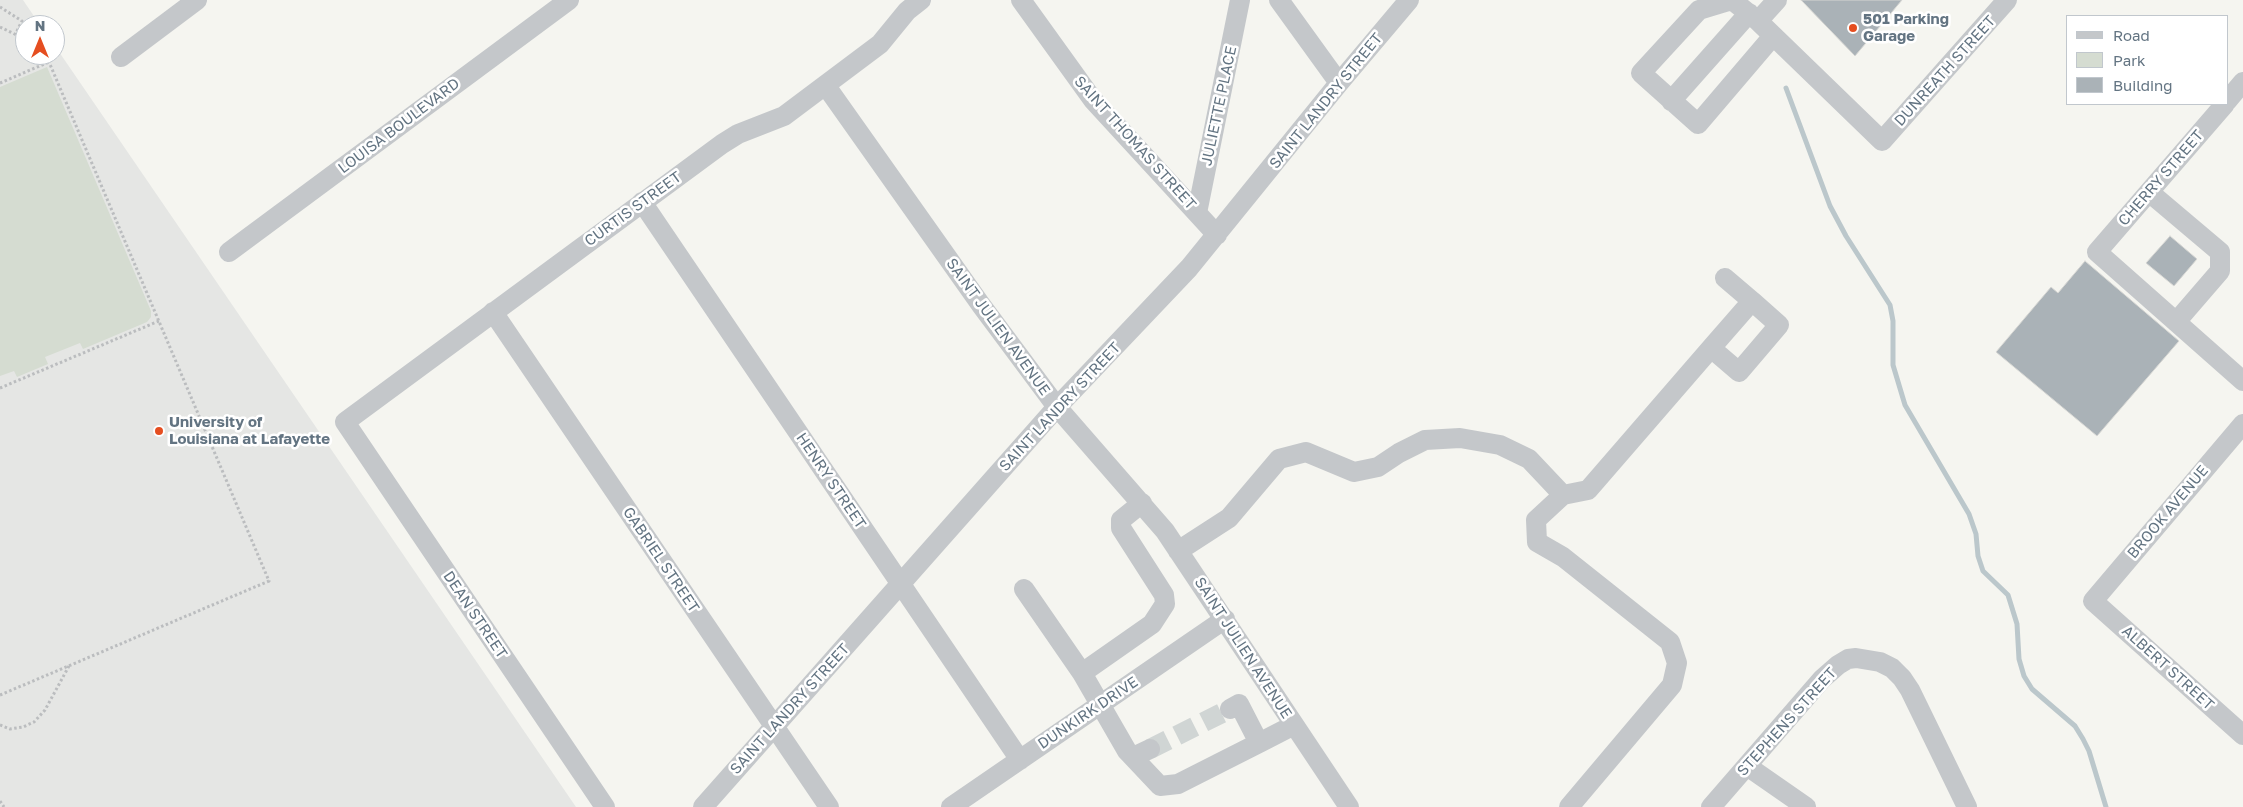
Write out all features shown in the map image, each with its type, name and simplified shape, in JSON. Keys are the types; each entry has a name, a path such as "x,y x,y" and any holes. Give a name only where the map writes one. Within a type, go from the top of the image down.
{"street":[{"path":"121,57 197,0"},
{"name":"LOUISA BOULEVARD","path":"229,252 569,0"},
{"name":"CURTIS STREET","path":"345,422 722,144 738,134 784,116 826,86 880,44 907,11 921,0"},
{"name":"SAINT THOMAS STREET","path":"1021,0 1093,100 1217,235"},
{"name":"JULIETTE PLACE","path":"1197,213 1240,0"},
{"path":"1279,0 1339,83"},
{"name":"SAINT LANDRY STREET","path":"703,807 1057,407 1153,308 1217,235 1339,83 1410,0"},
{"path":"1732,0 1773,36 1698,124 1641,73 1699,10 1732,0"},
{"path":"1671,100 1753,17 1777,0"},
{"name":"DUNREATH STREET","path":"1773,36 1882,141 2008,0"},
{"name":"CHERRY STREET","path":"2228,100 2243,82"},
{"name":"SAINT JULIEN AVENUE","path":"826,86 981,305 1057,407 1142,502 1178,551 1349,807"},
{"name":"CHERRY STREET","path":"2176,322 2098,252 2223,105"},
{"path":"2149,192 2220,252 2220,272 2176,322 2243,382"},
{"name":"HENRY STREET","path":"642,202 1020,760"},
{"path":"1711,348 1739,372 1779,325 1725,278"},
{"path":"1569,807 1672,685 1677,663 1670,642 1563,557 1537,542 1536,520 1563,495 1588,490 1752,301"},
{"name":"GABRIEL STREET","path":"493,312 829,807"},
{"name":"DEAN STREET","path":"345,422 605,807"},
{"name":"BROOK AVENUE","path":"2093,601 2243,424"},
{"path":"1178,551 1229,518 1279,459 1306,452 1332,461 1354,472 1378,467 1425,440 1468,439 1500,445 1529,459 1563,495"},
{"path":"1082,673 1152,624 1165,604 1164,594 1121,528 1121,520 1142,502"},
{"path":"1024,589 1082,673 1127,751 1141,753 1160,786 1178,784 1294,725"},
{"name":"ALBERT STREET","path":"2093,601 2243,735"},
{"name":"DUNKIRK DRIVE","path":"951,807 1225,619"},
{"name":"STEPHENS STREET","path":"1711,807 1822,679 1848,659 1869,659 1892,668 1902,678 1910,690 1967,807"},
{"path":"1230,709 1239,704 1259,743"},
{"path":"1747,766 1806,807"}],"path":[{"path":"0,7 15,17"},
{"path":"0,27 15,33"},
{"path":"0,83 42,65"},
{"path":"0,695 269,581 50,65"},
{"path":"0,388 159,321"},
{"path":"0,726 22,728 34,722 45,710 69,666"},
{"path":"0,801 4,807"}],"shaded area":[{"name":"University of Louisiana at Lafayette","path":"0,0 23,0 33,15 15,15 15,65 65,65 65,61 576,807 0,807"}],"green space":[{"path":"47,67 151,311 151,317 147,322 83,349 80,343 45,357 48,364 17,377 14,371 0,376 0,87"}],"building":[{"name":"501 Parking Garage","path":"1801,0 1902,0 1855,56"},
{"path":"2170,236 2197,259 2174,286 2146,263"},
{"path":"2085,261 2179,341 2097,436 1996,352 2051,287 2058,293"}],"waterway":[{"path":"1786,88 1830,206 1846,236 1890,305 1893,321 1893,365 1905,405 1969,514 1976,534 1978,556 1983,571 2008,595 2017,624 2019,659 2024,676 2032,689 2075,726 2089,751 2106,807"}],"tunnel":[{"path":"1150,749 1230,709"}],"place":[{"name":"501 Parking Garage","path":"1853,28"},
{"name":"University of Louisiana at Lafayette","path":"159,431"}]}
